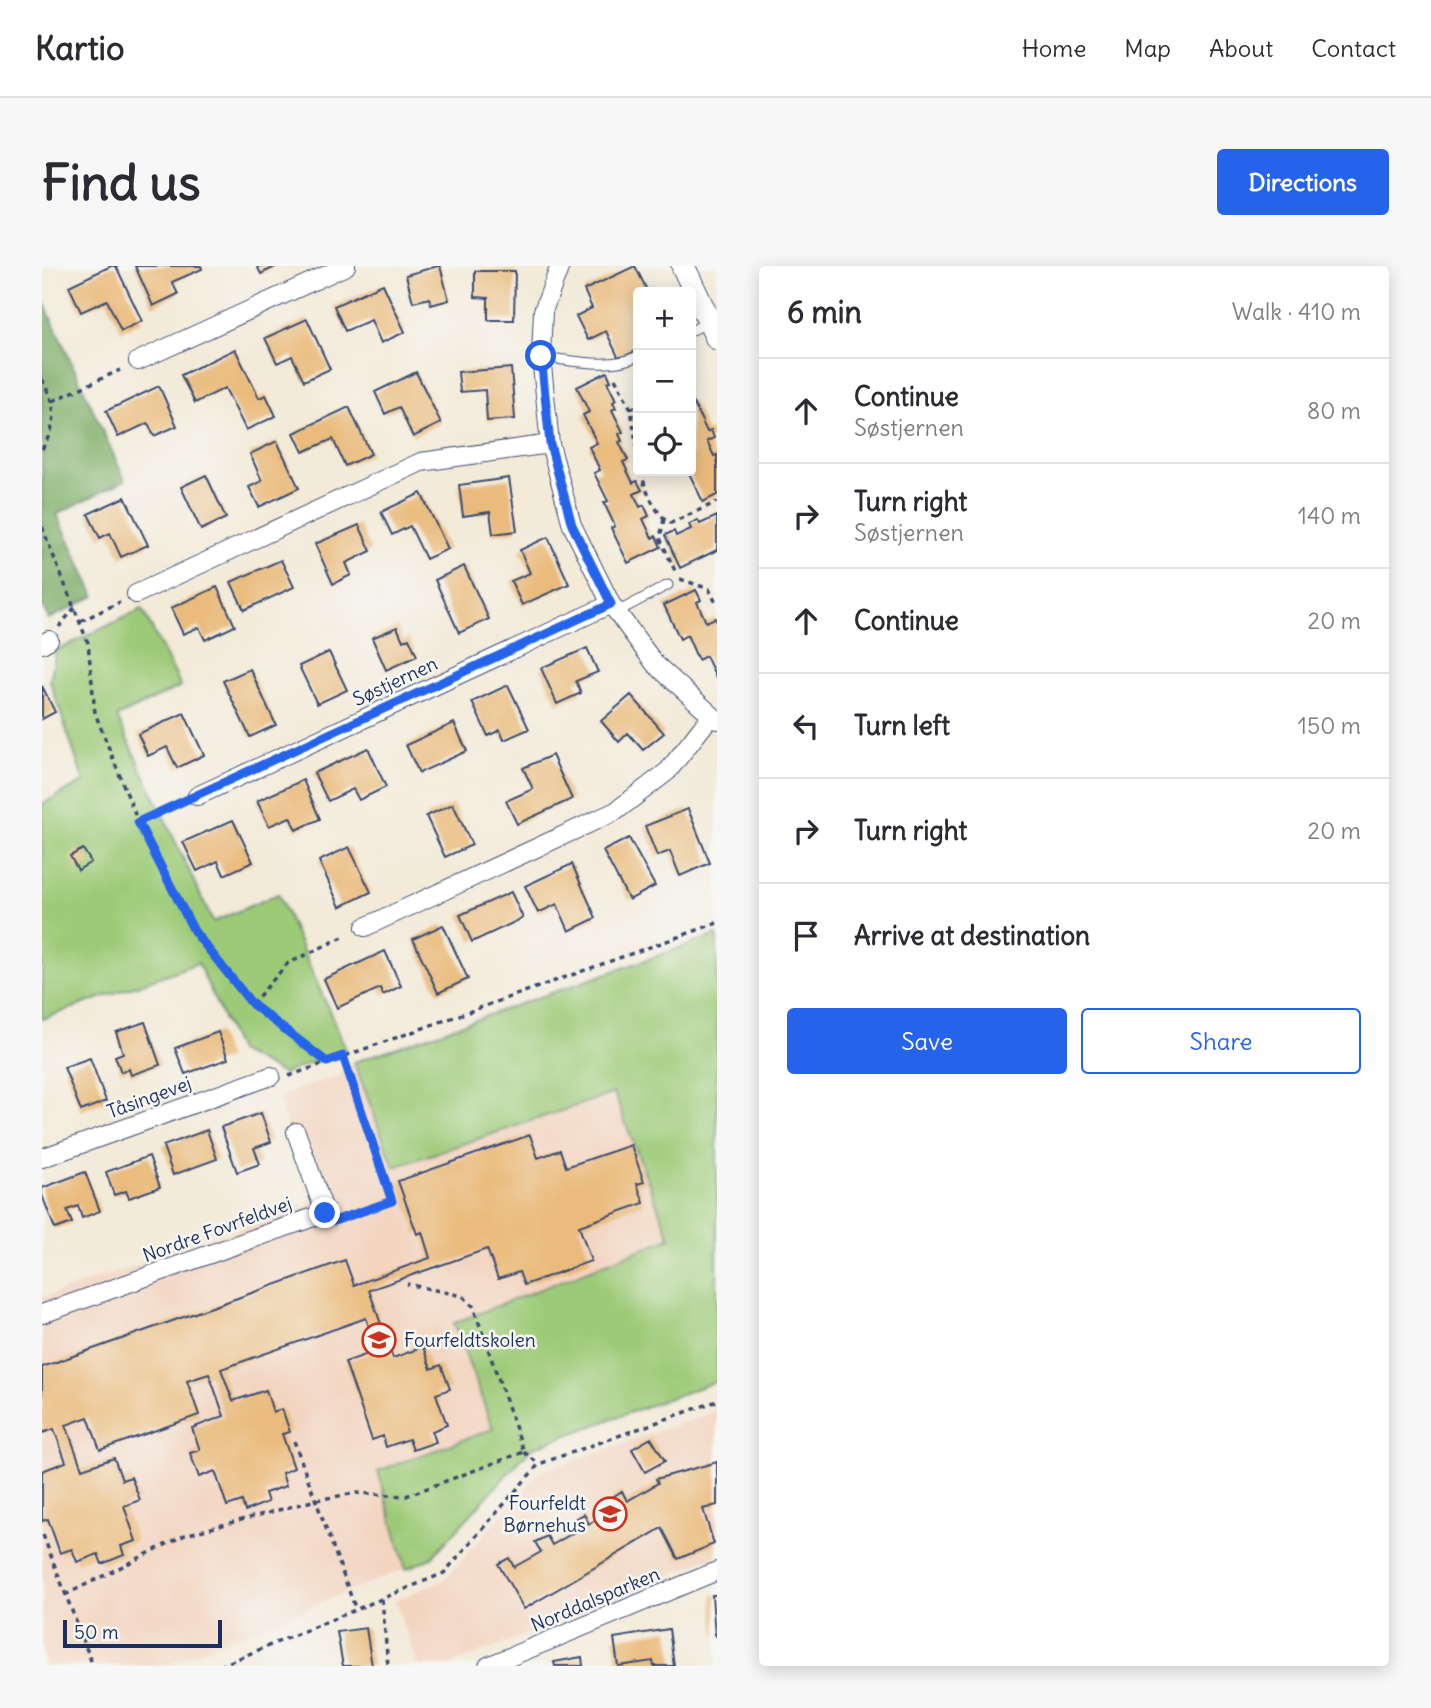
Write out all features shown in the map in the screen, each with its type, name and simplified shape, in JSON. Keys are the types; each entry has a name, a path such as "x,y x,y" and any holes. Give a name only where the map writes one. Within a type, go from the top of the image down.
{"street":[{"path":"138,361 346,266"},
{"path":"365,927 616,811 668,771 714,718 654,664 614,608 572,525 550,444 541,357 543,311 560,266"},
{"path":"683,266 706,330"},
{"path":"136,594 421,462 550,444"},
{"name":"Søstjernen","path":"197,796 614,608"},
{"name":"Tåsingevej","path":"42,1158 271,1076"},
{"name":"Nordre Fovrfeldvej","path":"42,1314 325,1213 296,1132"},
{"name":"Norddalsparken","path":"488,1666 717,1571"}],"lane":[{"path":"541,357 608,363 633,358"},
{"path":"614,608 668,584"}],"path":[{"path":"53,401 138,361"},
{"path":"608,363 631,409 633,422"},
{"path":"42,379 53,401 53,430 42,449"},
{"path":"642,476 664,519 671,523 717,502"},
{"path":"664,519 660,538 679,578 709,589 717,605"},
{"path":"42,527 88,643 96,713 138,822 194,931 252,1004 327,1062"},
{"path":"81,621 136,594"},
{"path":"138,822 197,796"},
{"path":"271,1076 279,1080 717,923"},
{"path":"252,1004 286,964 365,927"},
{"path":"325,1213 334,1221 392,1201 343,1056"},
{"path":"407,1283 463,1296 473,1306 524,1452 539,1464"},
{"path":"220,1666 444,1573 539,1464 717,1401"},
{"path":"294,1441 356,1610"},
{"path":"65,1595 185,1535 316,1500 356,1493 406,1496 524,1452"},
{"path":"43,1535 93,1666"},
{"path":"382,1599 388,1666"}],"shaded area":[{"name":"Fourfeldtskolen","path":"717,935 717,1381 531,1448 431,1558 164,1666 42,1666 42,1298 315,1203 277,1097 340,1075 354,1062"},
{"name":"Fourfeldt Børnehus","path":"717,1411 717,1555 449,1666 418,1666 395,1600 444,1580 540,1472"}],"green space":[{"path":"42,298 125,480 57,514 95,596 49,619 42,605"},
{"path":"142,609 181,686 117,717 213,922 278,894 346,1049 283,1074 238,1051 198,963 42,1019 42,804 84,782 50,681 56,651"},
{"path":"717,935 717,1381 531,1448 431,1558 406,1569 378,1471 493,1429 454,1323 670,1238 614,1093 394,1167 354,1062"}],"building":[{"path":"116,266 142,321 121,331 107,300 81,312 69,286"},
{"path":"135,266 201,266 202,269 172,282 178,294 153,306"},
{"path":"257,266 277,266 261,274"},
{"path":"440,266 449,300 431,305 430,298 413,302 406,275"},
{"path":"635,266 646,287 633,287 633,352 619,359 606,331 588,340 576,316 592,308 584,290"},
{"path":"475,271 515,271 514,320 488,320 488,298 475,297"},
{"path":"383,284 405,332 381,343 371,320 345,331 334,306"},
{"path":"307,319 330,369 304,381 292,356 277,363 265,338"},
{"path":"235,349 259,398 266,395 276,416 246,430 225,388 195,403 181,375"},
{"path":"511,368 515,419 487,421 485,390 460,392 458,372"},
{"path":"416,372 441,423 413,437 399,407 385,414 375,392"},
{"path":"607,372 611,381 607,382 616,400 613,402 616,408 612,410 623,432 619,434 622,441 619,442 628,460 623,462 633,483 637,481 642,490 634,494 640,507 644,505 649,516 643,519 652,538 656,536 661,547 628,563 611,528 615,526 604,503 608,501 594,473 600,470 589,447 597,443 583,415 589,412 577,387"},
{"path":"159,386 177,426 154,436 148,423 118,437 106,411"},
{"path":"349,407 371,454 345,466 333,439 303,452 294,433"},
{"path":"696,408 707,432 711,430 714,438 707,441 714,456 717,455 717,495 703,502 690,476 696,476"},
{"path":"277,441 299,488 259,507 249,487 262,481 250,454"},
{"path":"206,475 226,518 201,530 181,487"},
{"path":"509,478 517,531 493,534 490,512 463,516 459,485"},
{"path":"421,493 448,549 426,559 410,526 392,535 381,512"},
{"path":"125,497 148,545 121,557 110,533 100,538 88,514"},
{"path":"717,516 717,550 680,568 665,535 674,531 676,536 691,529 689,524 698,520 700,524"},
{"path":"359,525 371,551 346,563 351,575 333,584 315,544"},
{"path":"548,537 569,584 522,605 511,581 530,573 520,550"},
{"path":"281,560 294,587 244,610 231,582"},
{"path":"464,566 489,619 459,633 435,580"},
{"path":"217,587 235,626 205,640 199,627 183,634 171,608"},
{"path":"696,590 701,600 697,602 706,622 715,618 717,622 717,679 706,656 698,660 687,635 680,639 664,605"},
{"path":"397,627 403,641 409,638 417,656 386,670 372,638"},
{"path":"587,648 598,672 576,681 581,693 557,704 541,668"},
{"path":"329,652 347,690 317,704 299,666"},
{"path":"250,669 276,725 250,737 223,681"},
{"path":"508,685 529,729 504,740 500,730 488,736 472,702"},
{"path":"42,686 55,712 42,719"},
{"path":"631,695 664,733 643,750 628,733 619,742 601,721"},
{"path":"184,713 204,755 177,768 167,747 148,756 138,734"},
{"path":"454,723 467,751 419,773 406,745"},
{"path":"368,748 386,787 359,800 353,789 328,801 314,773"},
{"path":"552,755 572,799 517,824 506,801 533,789 523,768"},
{"path":"303,780 320,819 296,830 290,817 269,826 257,801"},
{"path":"453,804 472,845 445,857 426,816"},
{"path":"688,809 710,863 680,876 670,851 657,856 645,826"},
{"path":"233,820 253,862 224,875 218,861 197,871 183,842"},
{"path":"629,838 655,886 629,900 603,851"},
{"path":"349,847 371,892 340,907 319,861"},
{"path":"83,849 91,862 78,870 70,856"},
{"path":"572,864 596,918 569,931 557,904 538,913 525,886"},
{"path":"511,892 523,918 472,942 460,915"},
{"path":"443,925 468,979 438,993 413,939"},
{"path":"385,951 401,986 383,995 380,988 337,1008 324,979"},
{"path":"145,1022 160,1065 131,1075 129,1069 121,1072 115,1056 123,1053 116,1032"},
{"path":"218,1032 228,1059 185,1074 175,1048"},
{"path":"90,1058 106,1101 81,1111 64,1067"},
{"path":"261,1113 271,1142 254,1148 260,1164 237,1172 221,1127"},
{"path":"207,1130 217,1159 173,1175 163,1146"},
{"path":"530,1135 538,1158 560,1150 566,1167 631,1145 644,1182 637,1184 644,1203 579,1226 591,1261 524,1285 519,1272 498,1279 487,1249 369,1290 393,1358 423,1347 431,1369 441,1365 450,1389 436,1394 447,1425 432,1431 436,1442 413,1450 409,1439 386,1447 383,1436 372,1440 345,1362 377,1351 366,1318 221,1369 233,1401 266,1390 273,1412 282,1409 290,1432 282,1434 294,1468 282,1473 286,1486 265,1493 268,1502 245,1511 242,1501 227,1506 215,1471 199,1477 190,1453 200,1450 192,1428 224,1416 209,1374 187,1381 199,1415 100,1450 88,1417 66,1425 82,1469 114,1458 122,1480 131,1477 140,1500 124,1506 136,1541 121,1546 124,1555 102,1564 98,1554 77,1562 72,1549 60,1553 48,1519 42,1521 42,1471 66,1462 54,1429 42,1433 42,1367 345,1260 354,1285 430,1258 422,1232 417,1234 398,1181"},
{"path":"149,1156 160,1187 129,1198 126,1191 114,1195 106,1172"},
{"path":"85,1172 100,1211 82,1218 78,1206 67,1210 72,1223 55,1229 42,1195 42,1188"},
{"path":"651,1438 665,1461 645,1472 632,1449"},
{"path":"717,1462 717,1505 703,1509 714,1544 678,1559 662,1528 524,1609 498,1564 509,1558 514,1567 541,1552 535,1542 547,1536 552,1545 578,1530 573,1520 584,1514 589,1524 616,1507 611,1498 622,1491 627,1501 658,1483 656,1479"},
{"path":"712,1595 717,1595 717,1636 715,1636"},
{"path":"366,1628 372,1666 343,1666 337,1632"},
{"path":"669,1629 674,1666 654,1666 653,1661 618,1666 614,1638"},
{"path":"582,1657 583,1666 555,1666 554,1662"}],"place":[{"name":"Fourfeldtskolen","path":"379,1340"},
{"name":"Fourfeldt Børnehus","path":"610,1514"}],"route":[{"path":"325,1213 334,1221 392,1201 343,1056 327,1062 252,1004 194,931 138,822 611,604 572,525 550,444 541,356"}]}
